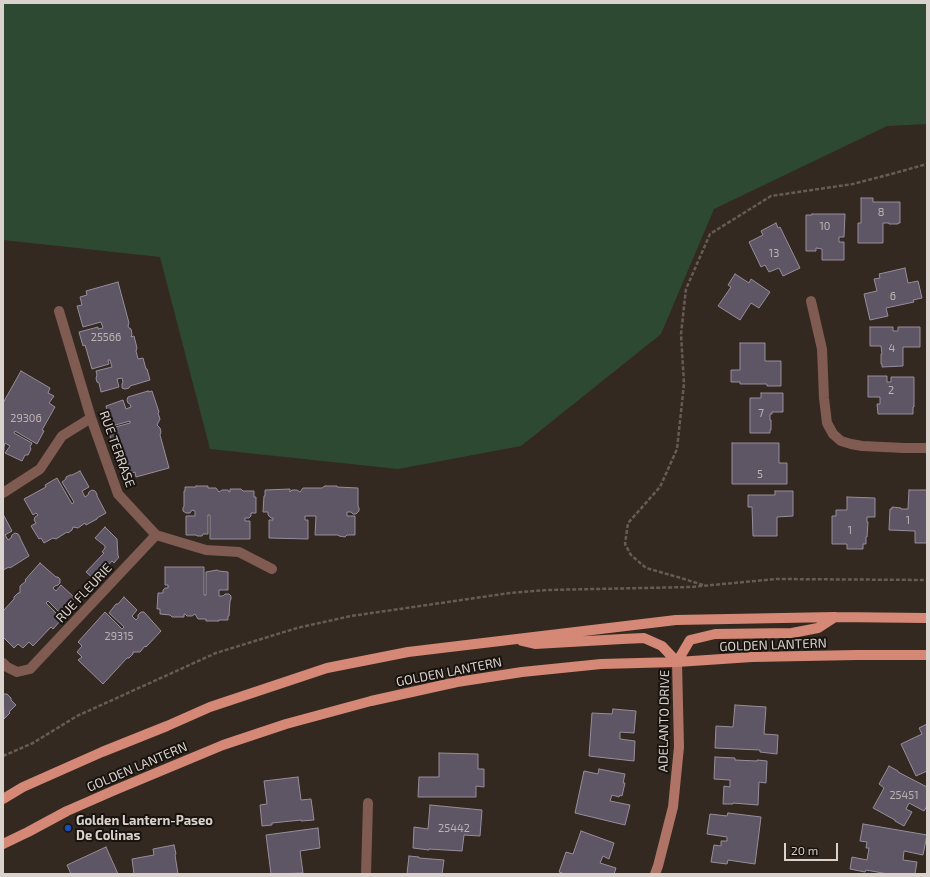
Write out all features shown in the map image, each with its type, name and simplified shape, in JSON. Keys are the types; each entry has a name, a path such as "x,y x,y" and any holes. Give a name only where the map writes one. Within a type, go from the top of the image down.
{"main road":[{"name":"GOLDEN LANTERN","path":"3,799 23,787 210,707 327,668 408,652 676,620 835,617 927,618"},
{"path":"514,639 535,644 644,638 662,646 677,662 690,640 715,634 792,633 818,628 835,617"},
{"name":"GOLDEN LANTERN","path":"3,844 67,811 223,745 286,724 371,701 457,682 522,672 601,664 677,662 752,657 927,655"}],"street":[{"path":"811,301 822,349 824,398 827,423 833,434 841,441 862,446 927,448"},
{"name":"RUE TERRASE","path":"59,311 92,418 118,494 156,535"},
{"path":"3,493 40,468 62,436 92,418"},
{"path":"156,535 206,550 239,552 272,569"},
{"name":"RUE FLEURIE","path":"3,663 7,667 17,672 30,669 156,535"},
{"name":"ADELANTO DRIVE","path":"655,874 673,807 679,747 677,662"},
{"path":"366,874 368,803"}],"path":[{"path":"705,586 646,568 632,555 625,544 628,523 660,487 677,449 684,384 680,334 686,289 710,234 771,196 853,184 927,164"},
{"path":"3,756 33,743 77,716 210,656 297,628 351,616 510,593 547,590 705,586 776,579 927,580"}],"green space":[{"path":"3,3 927,3 927,124 887,126 714,209 661,334 521,446 398,469 210,449 160,257 3,240"}],"building":[{"path":"861,198 873,198 873,202 900,202 900,223 883,223 883,243 858,243 858,223 861,223"},
{"path":"845,214 844,237 839,237 839,242 844,242 844,260 822,260 822,249 816,248 816,251 806,251 806,215"},
{"path":"776,223 778,228 780,227 800,268 783,276 779,268 769,272 765,265 761,267 749,242 763,235 761,231"},
{"path":"905,268 908,283 918,281 922,298 913,300 914,302 886,308 888,316 870,320 864,294 877,291 874,279 880,278 879,274"},
{"path":"735,274 749,283 751,279 770,292 759,308 751,303 740,320 718,306 731,287 728,285"},
{"path":"118,282 129,323 128,326 131,329 131,337 134,336 138,359 143,358 150,380 125,389 122,388 122,378 117,379 119,387 101,392 96,378 96,371 112,367 110,360 108,360 109,364 92,369 85,345 83,346 79,332 98,327 98,329 103,328 101,322 83,327 77,306 82,305 80,297 87,295 86,291"},
{"path":"870,327 893,327 893,331 898,331 898,327 920,327 920,347 903,347 903,366 882,367 881,346 870,346"},
{"path":"740,343 765,343 765,361 781,361 781,386 767,386 767,384 740,384 740,382 731,382 731,370 740,370"},
{"path":"21,371 50,388 48,393 54,396 49,403 55,407 42,430 44,431 37,444 15,431 14,433 32,443 28,455 25,455 22,461 5,453 10,446 5,443 3,452 3,403"},
{"path":"868,376 887,376 887,382 891,382 891,377 914,377 913,414 878,414 877,404 880,404 880,397 868,397"},
{"path":"152,391 159,412 160,419 157,425 160,428 160,435 169,468 136,477 135,472 129,474 126,466 120,468 108,429 130,423 130,421 112,426 107,415 106,406 123,400 126,409 131,407 127,400 128,397"},
{"path":"761,393 783,393 783,412 772,412 772,414 770,414 770,433 750,433 750,398 761,398"},
{"path":"732,443 779,443 779,463 787,463 787,484 732,484"},
{"path":"80,471 89,487 82,491 85,497 92,490 95,491 106,513 86,525 85,523 78,528 73,527 68,533 67,532 56,539 53,538 44,543 41,538 39,539 31,526 36,523 34,520 38,515 36,513 33,515 24,499 46,487 45,485 57,478 72,504 74,502 62,482 66,479 66,477"},
{"path":"196,486 216,488 219,492 222,490 228,490 230,492 230,489 254,491 254,497 256,497 256,513 251,513 249,518 245,518 245,521 250,521 250,539 210,539 210,515 208,515 208,534 203,534 202,536 186,535 186,516 195,516 195,511 192,510 190,513 186,513 183,511 184,491 185,487"},
{"path":"325,486 358,488 359,511 356,514 347,512 347,516 355,516 355,535 347,535 345,537 338,535 315,535 316,516 305,516 305,520 308,520 308,539 269,538 269,520 273,520 273,518 268,515 268,512 263,512 265,490 290,489 290,492 292,490 297,490 300,492 303,488 322,488"},
{"path":"909,490 927,490 927,543 915,543 915,531 889,530 890,509 892,509 892,507 908,509"},
{"path":"775,491 793,491 793,516 777,517 777,536 753,536 752,507 748,507 748,495 775,495"},
{"path":"847,497 875,498 875,517 867,517 867,537 866,544 863,544 863,549 847,549 847,544 832,544 832,516 836,516 836,510 847,510"},
{"path":"3,514 12,531 5,535 8,540 15,533 18,534 29,556 10,568 9,567 3,570"},
{"path":"105,527 117,539 119,557 114,563 112,561 95,580 86,572 104,553 102,552 105,546 95,538"},
{"path":"40,563 60,579 60,583 53,588 56,591 61,585 75,598 66,610 63,610 60,613 48,601 46,603 62,619 53,629 51,627 33,646 29,642 23,648 18,644 14,648 3,637 3,611 14,599 14,597 20,593 20,586 26,581 25,580"},
{"path":"165,567 204,567 204,595 206,595 206,572 217,570 228,572 228,590 219,590 219,596 229,594 231,596 228,620 206,621 206,619 198,619 195,614 192,616 187,616 184,614 184,617 172,617 170,615 160,614 160,609 157,609 158,593 163,593 165,588 168,588 168,585 165,585"},
{"path":"124,597 137,610 132,616 136,620 141,612 144,612 161,631 140,652 133,652 133,654 127,658 103,684 78,660 82,657 77,652 82,646 78,642 105,612 122,629 124,627 109,613"},
{"path":"3,693 7,694 16,705 4,719"},
{"path":"735,705 766,707 764,734 778,735 777,754 760,752 760,750 715,748 716,726 733,727"},
{"path":"613,709 636,711 634,733 620,732 620,739 635,741 634,761 589,756 592,713 612,714"},
{"path":"927,724 927,771 916,776 901,744 922,734 919,728"},
{"path":"439,753 478,754 478,769 484,769 484,787 476,786 476,797 418,797 419,777 439,777"},
{"path":"715,757 735,758 735,760 767,761 766,783 759,782 758,805 733,803 723,804 724,786 730,787 730,780 714,779"},
{"path":"889,766 927,787 927,806 924,811 909,803 906,809 912,812 904,826 873,808 884,788 879,784"},
{"path":"599,769 625,774 623,783 625,783 622,796 620,795 619,797 612,795 610,801 630,805 625,825 575,813 584,771 598,774"},
{"path":"298,777 301,800 311,799 314,820 272,823 272,825 262,826 260,805 267,804 264,781"},
{"path":"430,805 482,810 480,836 464,835 462,851 413,848 414,827 428,829"},
{"path":"728,813 761,817 755,864 728,860 727,864 711,862 714,845 721,846 721,841 727,841 727,837 707,834 710,814 727,816"},
{"path":"863,824 927,835 923,855 904,851 903,860 917,862 915,874 888,874 850,869 852,857 867,860 869,848 866,848 867,842 860,841"},
{"path":"318,828 320,848 300,851 303,873 271,874 266,835"},
{"path":"581,831 614,843 609,859 603,856 600,863 616,868 614,874 565,874 559,872 566,852 573,854"},
{"path":"174,845 178,874 134,874 132,859 154,855 153,849"},
{"path":"106,847 118,874 71,874 67,865"},
{"path":"409,856 444,860 442,874 407,874"}],"place":[{"name":"Golden Lantern-Paseo De Colinas","path":"68,828"}]}
